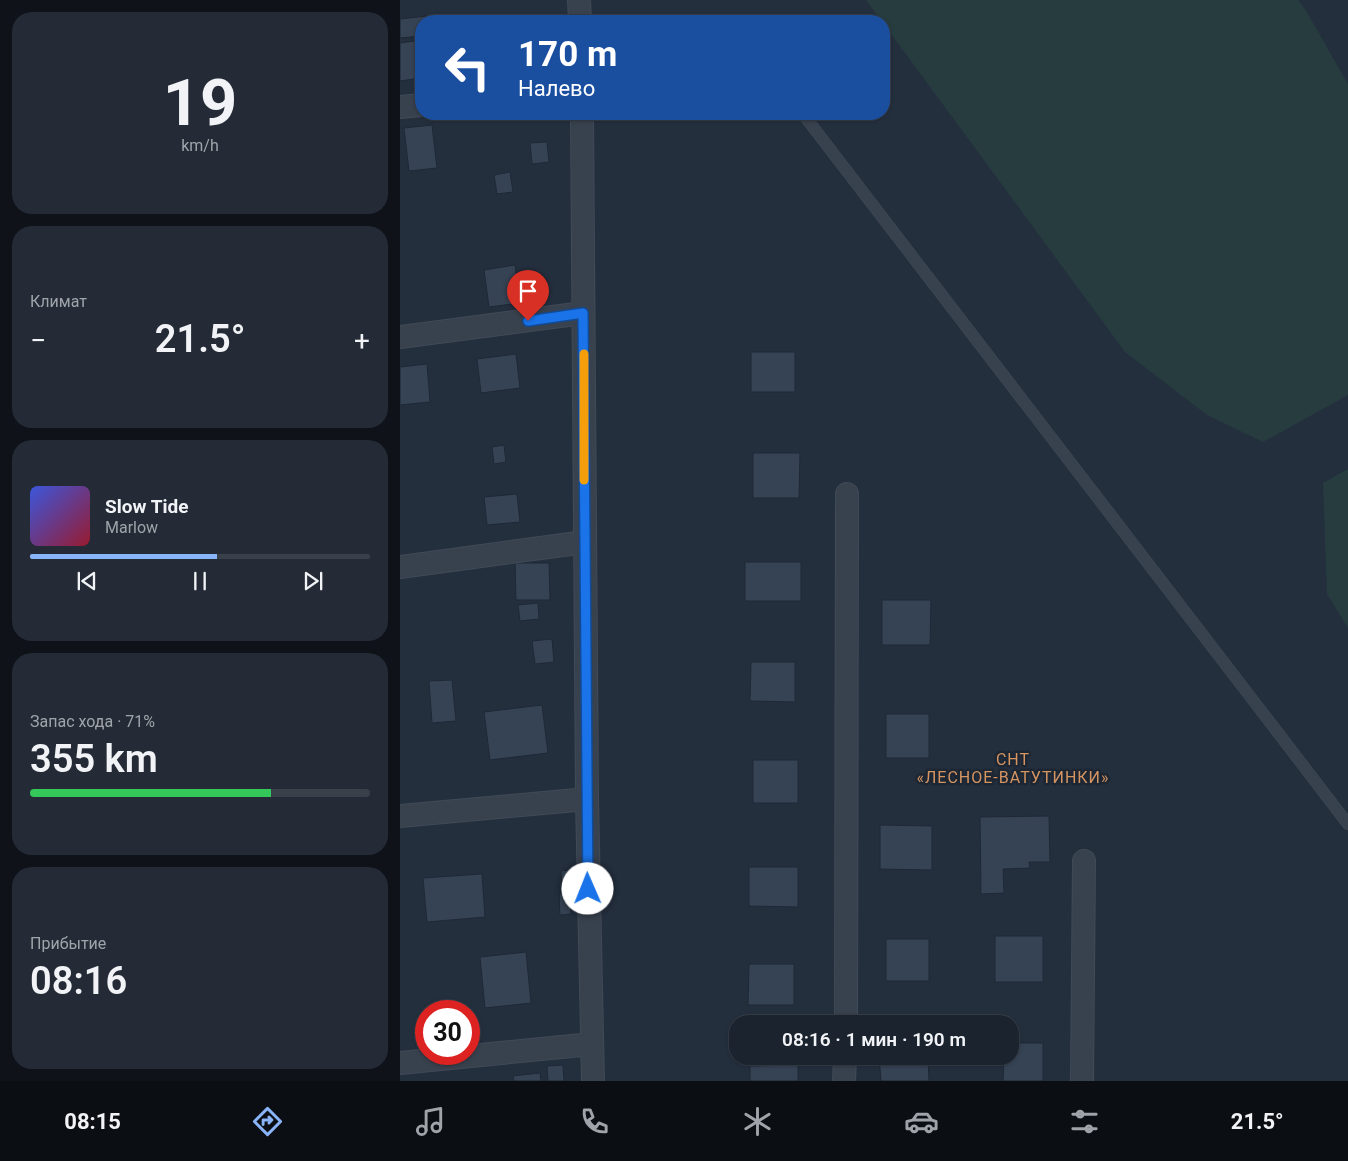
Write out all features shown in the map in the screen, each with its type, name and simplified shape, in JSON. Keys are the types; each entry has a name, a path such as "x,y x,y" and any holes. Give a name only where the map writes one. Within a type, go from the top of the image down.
{"street":[{"path":"579,0 580,15"},
{"path":"400,107 415,105"},
{"path":"582,120 587,799 593,1081"},
{"path":"400,338 583,313"},
{"path":"846,1015 847,494"},
{"path":"400,567 585,542"},
{"path":"400,816 587,799"},
{"path":"1082,1081 1084,861"},
{"path":"400,1063 592,1044"},
{"path":"844,1081 845,1065"}],"lane":[{"path":"808,120 1348,824"}],"green space":[{"path":"866,0 1298,0 1348,84 1348,395 1263,442 1207,415 1125,352 890,33 890,15 877,15"},
{"path":"1348,469 1348,628 1327,594 1323,483"}],"building":[{"path":"415,17 415,37 400,38 400,19"},
{"path":"415,41 415,79 400,81 400,43"},
{"path":"432,125 437,168 409,171 404,128"},
{"path":"547,142 549,162 532,164 530,143"},
{"path":"510,172 513,192 497,194 494,175"},
{"path":"515,265 520,303 489,307 484,270"},
{"path":"751,352 795,352 795,392 751,392"},
{"path":"516,354 520,388 481,393 477,359"},
{"path":"427,364 430,402 400,405 400,367"},
{"path":"504,445 506,462 494,464 492,447"},
{"path":"753,453 800,453 799,498 753,498"},
{"path":"517,494 520,522 487,525 484,497"},
{"path":"745,562 801,562 801,601 745,601"},
{"path":"515,563 549,563 550,600 516,600"},
{"path":"882,600 931,600 930,645 882,645"},
{"path":"538,603 539,619 520,621 518,605"},
{"path":"552,639 554,662 535,664 532,641"},
{"path":"751,662 795,662 795,702 750,701"},
{"path":"452,680 456,721 432,723 429,681"},
{"path":"542,705 548,753 490,760 484,712"},
{"path":"886,714 929,714 929,758 886,758"},
{"path":"753,760 798,760 798,803 753,803"},
{"path":"1049,816 1050,862 1029,862 1030,868 1003,869 1004,893 981,894 980,817"},
{"path":"880,825 932,826 932,870 880,869"},
{"path":"749,867 798,867 798,907 749,906"},
{"path":"577,869 578,889 562,890 561,871"},
{"path":"482,874 485,917 427,922 423,878"},
{"path":"570,893 571,914 560,915 559,894"},
{"path":"995,936 1043,936 1043,982 995,982"},
{"path":"886,939 929,939 929,981 886,981"},
{"path":"526,952 531,1003 485,1008 480,957"},
{"path":"749,964 794,964 794,1005 748,1005"},
{"path":"1019,1043 1043,1043 1043,1081 1003,1081 1004,1065 1019,1065"},
{"path":"563,1065 564,1081 548,1081 547,1066"},
{"path":"798,1065 798,1081 750,1081 750,1066"},
{"path":"880,1065 928,1065 929,1081 881,1081"},
{"path":"540,1073 541,1081 514,1081 513,1076"}],"slow traffic":[{"path":"584,354 584,480"}],"district":[{"name":"СНТ «ЛЕСНОЕ-ВАТУТИНКИ»","path":"1013,768"}],"route":[{"path":"528,321 583,313 588,889"}]}
